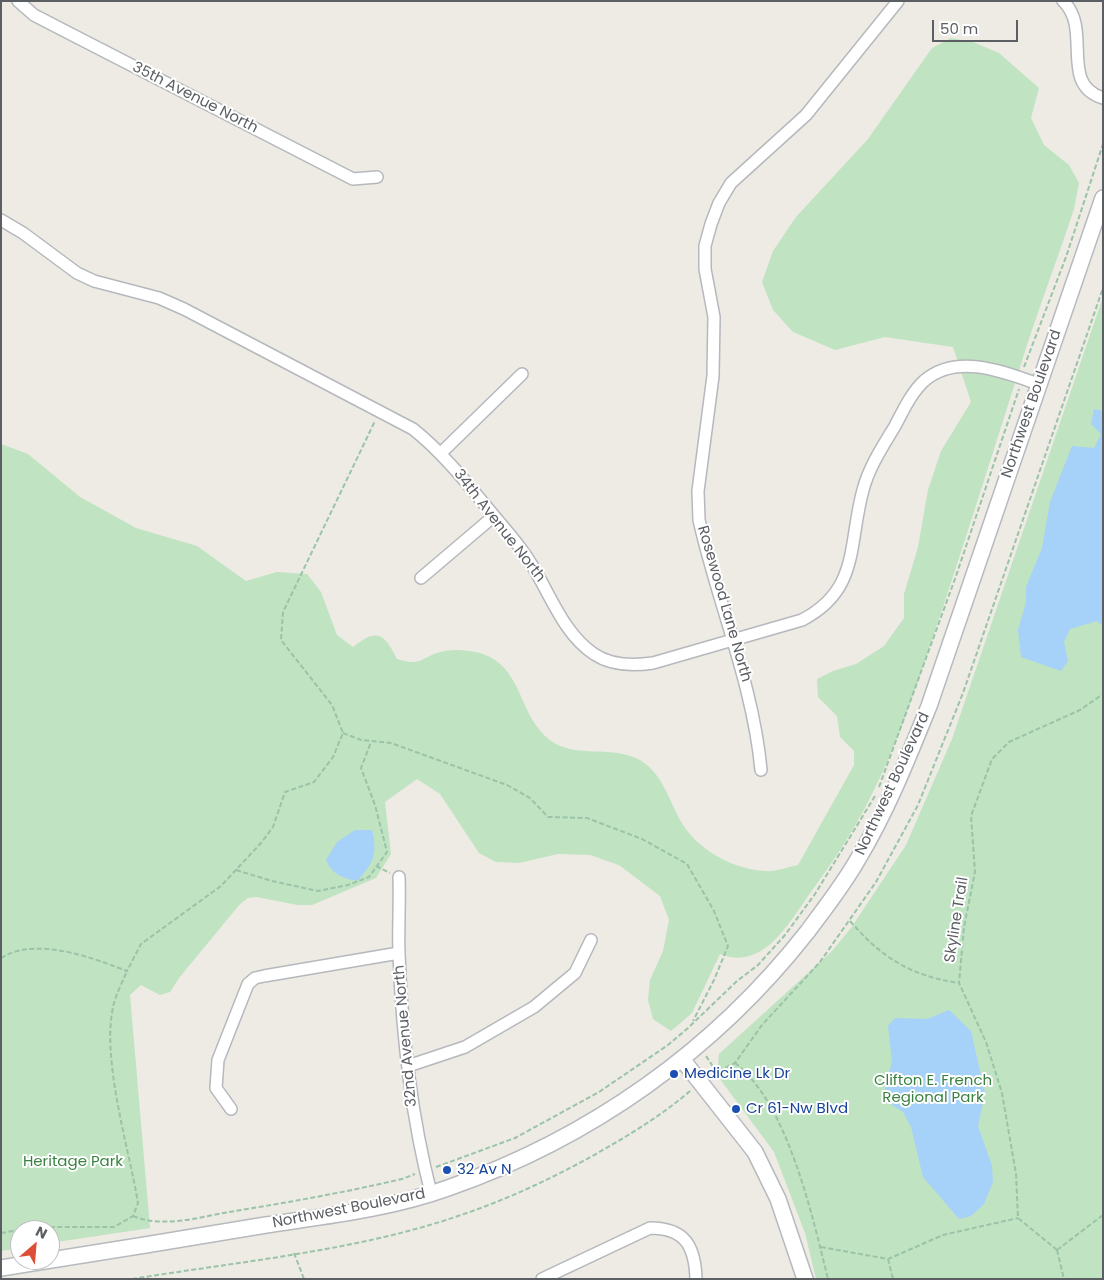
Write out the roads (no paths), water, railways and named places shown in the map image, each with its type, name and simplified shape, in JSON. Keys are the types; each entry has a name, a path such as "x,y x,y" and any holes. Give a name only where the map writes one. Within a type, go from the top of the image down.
{"main road":[{"name":"Northwest Boulevard","path":"1,1268 355,1211 431,1193 493,1170 558,1142 609,1112 682,1060 748,999 789,955 857,861 884,812 929,706 1103,198"},
{"path":"682,1060 755,1152 778,1199 805,1279"}],"street":[{"name":"35th Avenue North","path":"18,1 34,15 353,179 377,177"},
{"name":"Rosewood Lane North","path":"761,770 755,719 706,548 699,510 699,481 713,376 714,317 705,269 705,246 719,203 731,183 806,115 898,1"},
{"path":"1063,1 1075,18 1079,72 1083,85 1092,94 1103,98"},
{"name":"34th Avenue North","path":"1,220 23,233 77,273 94,281 159,298 184,309 380,410 412,429 441,453 527,557 568,628 580,643 596,656 614,663 633,666 653,663 802,620 820,611 834,597 844,581 850,563 863,489 871,470 912,394 922,382 936,372 951,366 968,365 1020,377 1038,384"},
{"path":"441,453 522,374"},
{"path":"421,578 494,516"},
{"name":"32nd Avenue North","path":"398,877 399,953 412,1110 431,1193"},
{"path":"408,1066 466,1047 501,1029 534,1008 575,973 591,940"},
{"path":"231,1109 216,1088 218,1060 248,984 264,976 399,953"},
{"path":"542,1279 650,1228 663,1228 675,1232 684,1239 695,1258 696,1279"}],"water":[{"path":"1094,409 1103,411 1103,626 1097,621 1070,629 1064,642 1068,661 1061,671 1021,657 1018,630 1026,602 1026,587 1042,548 1050,502 1072,446 1094,448 1101,434 1091,424"},
{"path":"355,830 372,830 374,838 373,858 357,881 338,875 331,869 326,860 337,842"},
{"path":"949,1010 971,1031 985,1093 978,1126 992,1166 993,1182 984,1204 971,1216 959,1219 923,1177 911,1127 903,1112 886,1101 885,1090 892,1061 888,1026 895,1018 927,1019"}],"place":[{"name":"Medicine Lk Dr","path":"674,1074"},
{"name":"Cr 61-Nw Blvd","path":"736,1109"},
{"name":"32 Av N","path":"447,1170"}],"park label":[{"name":"Clifton E. French Regional Park","path":"933,1090"},
{"name":"Heritage Park","path":"73,1162"}]}
